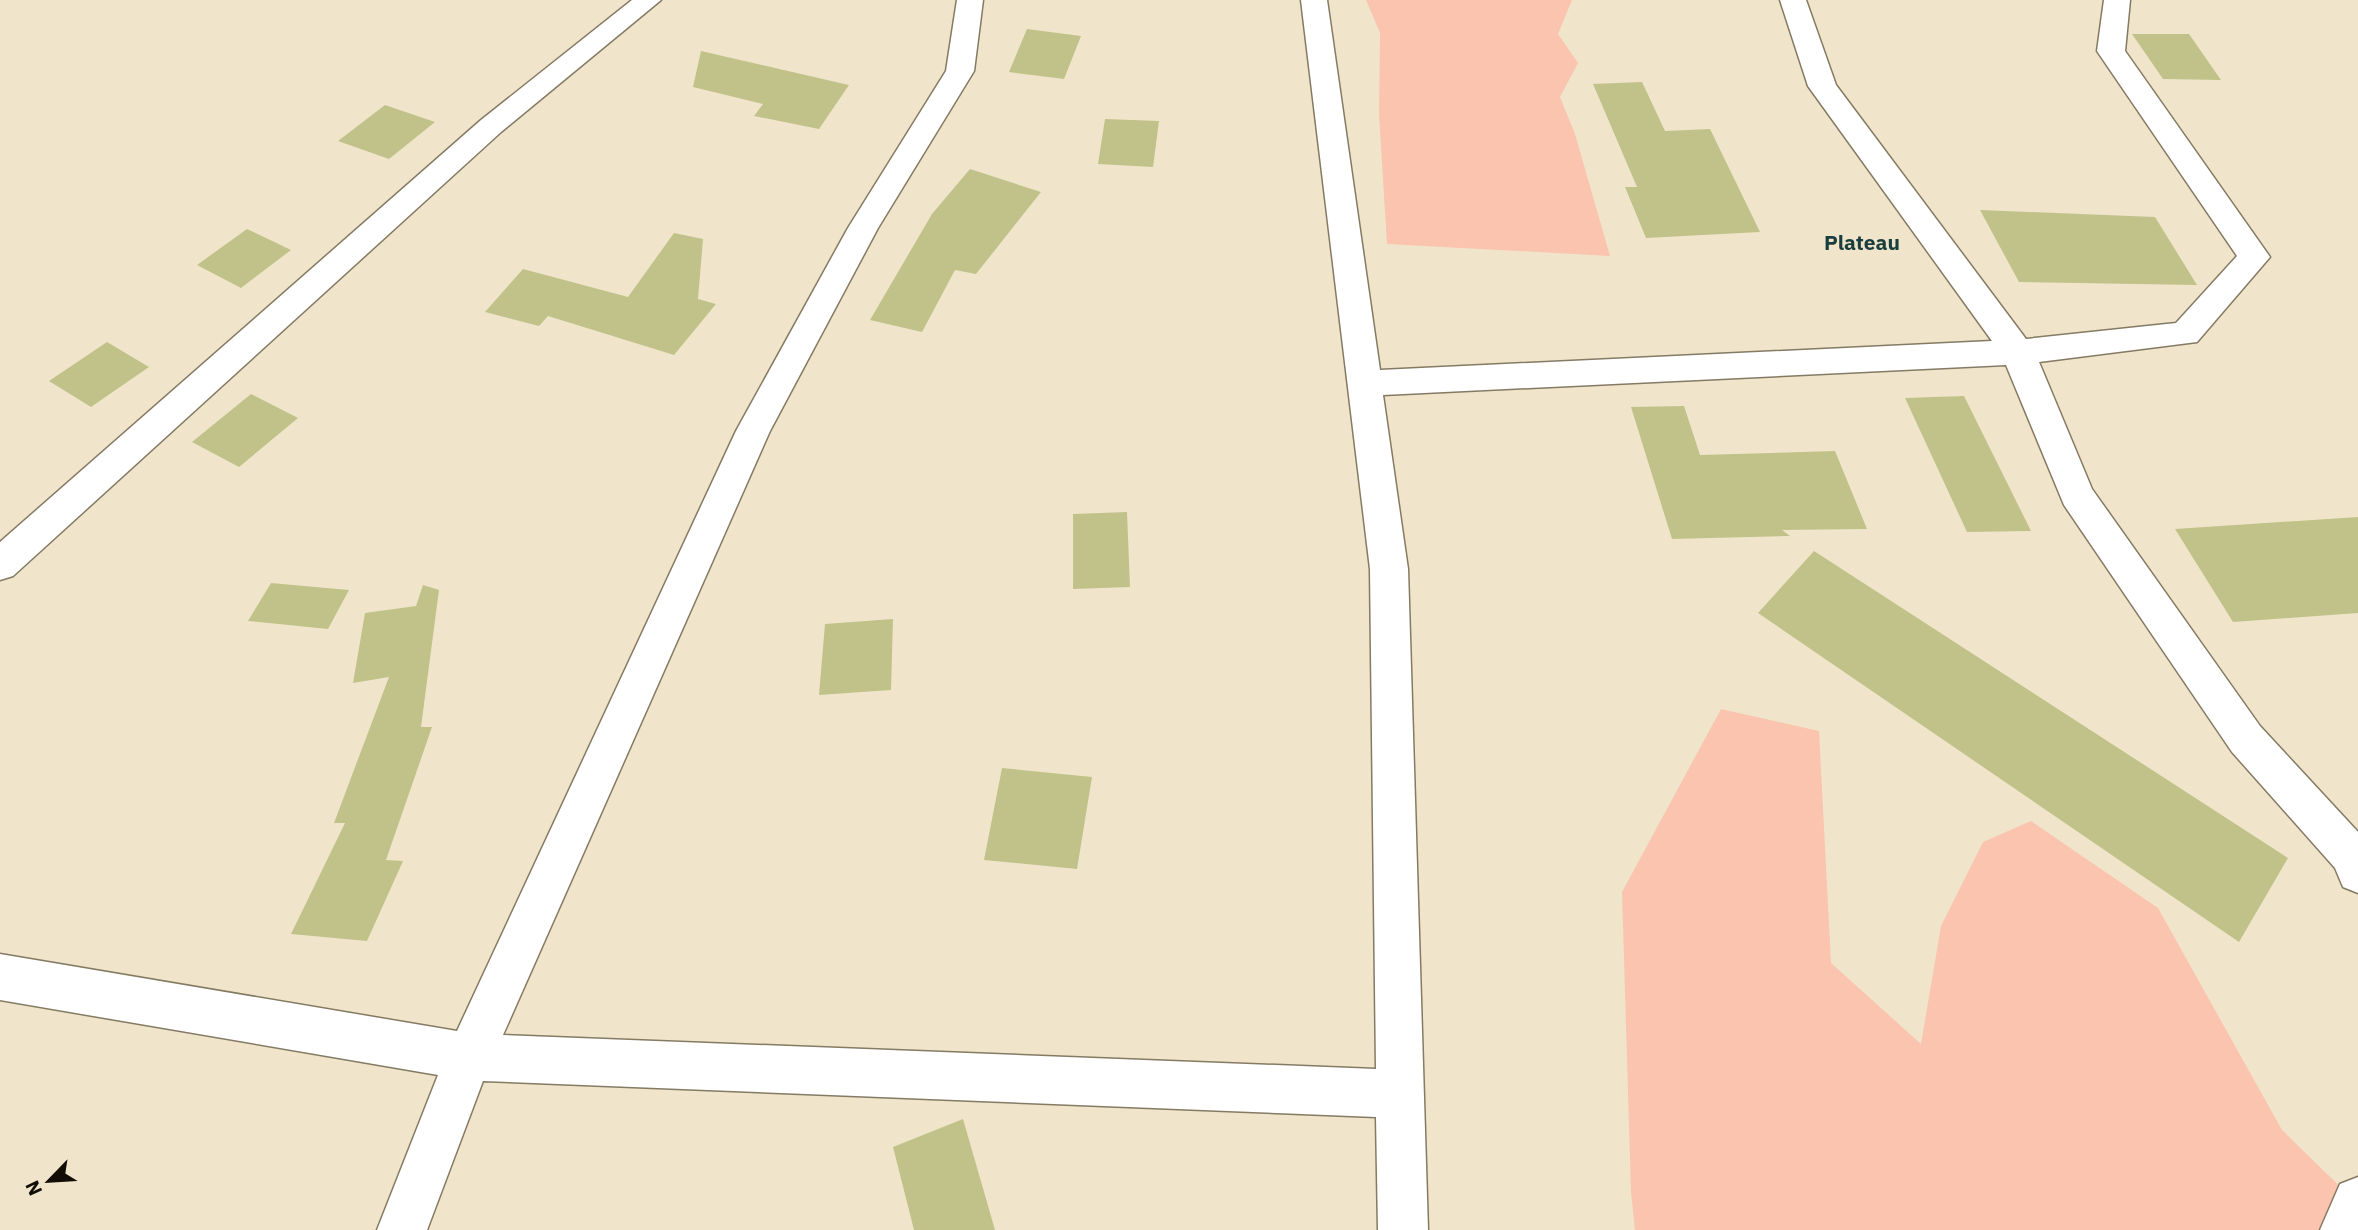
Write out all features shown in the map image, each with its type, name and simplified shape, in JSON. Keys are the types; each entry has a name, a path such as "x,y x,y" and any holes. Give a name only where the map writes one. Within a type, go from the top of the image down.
{"street":[{"path":"0,565 491,126 648,0"},
{"path":"402,1230 469,1057 753,431 863,228 960,71 970,0"},
{"path":"1314,0 1389,569 1403,1230"},
{"path":"1793,0 1822,86 2018,352 2077,495 2246,739 2352,856 2358,872"},
{"path":"1365,383 2018,352 2185,334 2254,257 2111,51 2117,0"},
{"path":"0,977 469,1057 1400,1094"},
{"path":"2345,1230 2358,1202"}],"shaded area":[{"path":"1366,0 1572,0 1558,34 1578,63 1560,97 1575,134 1610,256 1387,244 1379,114 1380,33"},
{"path":"1721,709 1819,731 1831,963 1921,1044 1941,926 1983,842 2031,821 2158,908 2282,1130 2358,1204 2358,1230 1635,1230 1631,1192 1622,892"}],"building":[{"path":"1027,29 1081,36 1064,79 1009,72"},
{"path":"2132,34 2189,34 2221,80 2163,79"},
{"path":"701,51 849,85 819,129 754,116 763,104 693,87"},
{"path":"1642,82 1665,131 1710,129 1760,232 1646,238 1625,187 1637,187 1593,84"},
{"path":"385,105 435,122 389,159 338,141"},
{"path":"1105,119 1159,121 1153,167 1098,164"},
{"path":"970,169 1041,192 976,274 955,270 922,332 870,320 932,214"},
{"path":"1980,210 2155,217 2197,285 2019,282"},
{"path":"247,229 291,250 241,288 197,265"},
{"path":"674,233 703,239 698,299 716,304 674,355 548,316 539,326 485,312 523,269 628,297"},
{"path":"107,342 149,367 91,407 49,381"},
{"path":"251,394 298,418 239,467 192,442"},
{"path":"1964,396 2031,531 1967,532 1905,398"},
{"path":"1684,406 1700,455 1835,451 1867,529 1782,530 1790,536 1672,539 1631,407"},
{"path":"1127,512 1130,587 1073,589 1073,514"},
{"path":"2358,517 2358,613 2233,622 2175,529"},
{"path":"1814,551 2288,858 2239,942 1758,613"},
{"path":"271,583 349,590 328,629 248,621"},
{"path":"423,585 439,590 421,727 432,727 386,860 403,861 367,941 291,934 345,823 334,823 389,677 353,683 365,613 416,606"},
{"path":"893,619 891,690 819,695 825,624"},
{"path":"1002,768 1092,777 1077,869 984,860"},
{"path":"963,1119 995,1230 914,1230 893,1147"}],"district":[{"name":"Plateau","path":"1862,242"}]}
